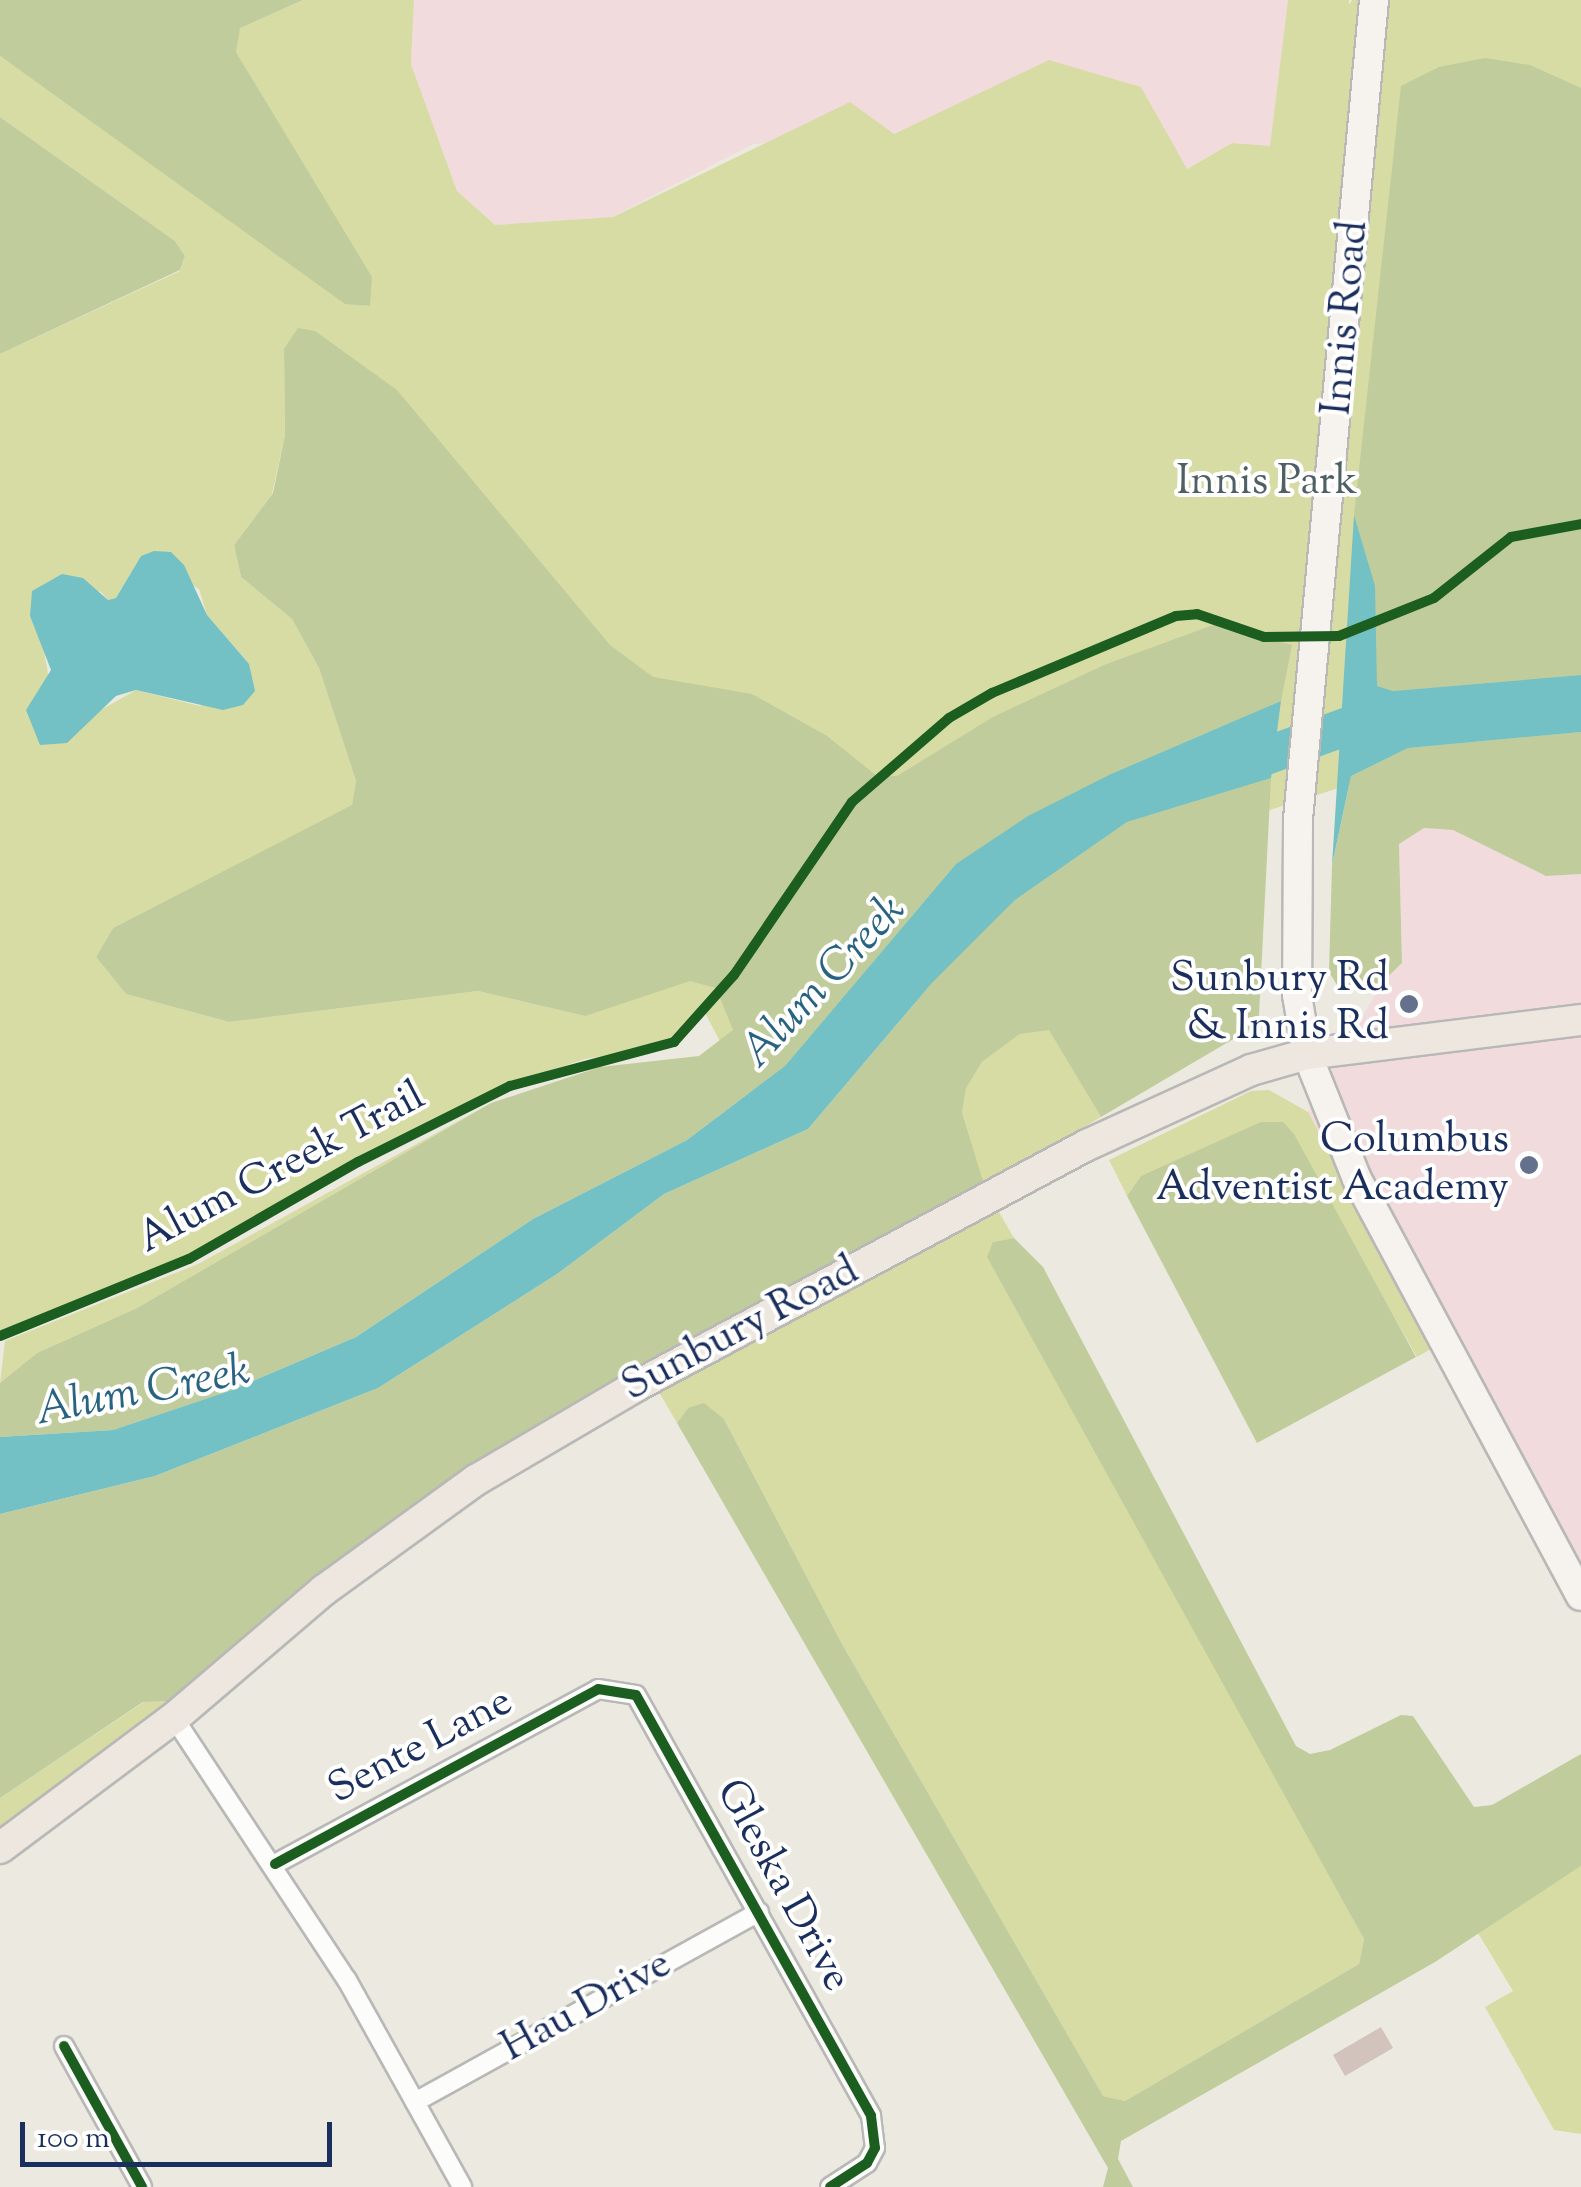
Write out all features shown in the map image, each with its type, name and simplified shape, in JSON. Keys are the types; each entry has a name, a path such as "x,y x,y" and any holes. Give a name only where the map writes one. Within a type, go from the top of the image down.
{"main road":[{"name":"Innis Road","path":"1374,0 1295,907 1307,1054 1357,1179 1581,1596"},
{"name":"Sunbury Road","path":"0,1848 174,1718 340,1579 476,1480 589,1413 1085,1146 1250,1070 1307,1054 1581,1020"}],"street":[{"name":"Gleska Drive","path":"598,1689 622,1688 647,1708 871,2116 874,2148 867,2163 830,2187"},
{"name":"Sente Lane","path":"275,1864 598,1689"},
{"path":"174,1718 275,1864 462,2187"},
{"name":"Hau Drive","path":"415,2102 759,1912"},
{"path":"64,2046 142,2187"}],"shaded area":[{"path":"414,0 1288,0 1270,147 1232,143 1186,169 1141,87 1049,61 894,134 753,144 612,217 495,225 457,191 411,64"},
{"path":"1424,828 1453,830 1546,876 1581,874 1581,1589 1436,1346 1308,1112 1383,981 1402,963 1399,843"}],"green space":[{"path":"0,0 303,0 240,28 236,52 372,277 370,306 345,304 0,56"},
{"name":"Innis Park","path":"303,0 414,0 411,64 457,191 495,225 613,217 850,102 894,134 1049,60 1141,87 1187,169 1232,143 1270,146 1288,0 1349,0 1349,5 1352,0 1581,0 1581,737 1442,755 1167,843 754,1106 703,1009 692,1026 658,1047 585,1059 504,1086 207,1248 0,1331 0,354 180,271 185,256 175,241 0,117 0,56 345,303 369,306 371,277 236,52 239,28","holes":["284,349 585,1016 478,991 229,1022 126,994 96,957 113,928 352,806 356,781 319,668 292,619 241,577 234,545 272,494 285,435","141,556 199,589 207,615 249,664 200,706 136,690 99,711 26,710 49,679 42,640 100,591 108,600 116,598"]},
{"path":"1485,58 1530,65 1581,88 1581,675 1393,691 1376,686 1354,515 1401,86 1439,67"},
{"path":"0,117 175,241 185,256 180,270 0,354"},
{"path":"298,328 315,331 397,390 610,645 653,677 752,694 827,736 877,776 897,776 993,717 1104,665 1213,625 1292,645 1281,701 1111,774 956,864 785,1066 687,1140 533,1219 356,1337 232,1390 113,1430 0,1437 0,1383 37,1353 137,1308 491,1103 600,1067 699,1056 733,1030 716,988 690,981 585,1016 478,991 229,1022 126,994 96,957 113,928 352,805 356,781 319,668 292,619 241,577 234,545 273,493 285,435 284,349"},
{"path":"1581,732 1581,874 1546,876 1453,830 1424,828 1399,844 1402,963 1383,981 1359,990 1337,985 1329,972 1332,865 1351,776 1408,748"},
{"path":"1271,778 1259,1015 1252,1028 1101,1117 1049,1030 1020,1034 982,1062 966,1088 962,1113 983,1181 972,1193 644,1366 180,1701 143,1702 0,1798 0,1514 155,1476 378,1388 557,1274 664,1194 808,1129 931,984 1015,900 1127,822"},
{"path":"1049,1029 1101,1117 972,1193 962,1113 966,1087 982,1062 1020,1034"},
{"path":"1269,1090 1308,1112 1436,1346 1417,1357 1283,1122 1141,1176 1127,1196 1109,1160 1251,1091"},
{"path":"491,1103 137,1308 37,1353 0,1383 5,1341 198,1264"},
{"path":"1261,1122 1283,1122 1294,1134 1416,1357 1257,1443 1127,1196 1141,1176"},
{"path":"996,1207 1014,1238 993,1242 1364,1939 1359,1964 1125,2101 1103,2096 842,1644 724,1419 688,1408 677,1423 656,1387"},
{"path":"1014,1238 1043,1267 1296,1746 1310,1754 1330,1750 1401,1715 1413,1716 1474,1807 1492,1805 1581,1754 1581,1866 1435,1962 1121,2141 1118,2159 1133,2187 1103,2187 1108,2168 677,1423 688,1408 704,1403 724,1419 842,1644 1103,2096 1125,2101 1359,1964 1364,1939 987,1257 993,1242"},
{"path":"180,1701 0,1835 0,1798 144,1702"},
{"path":"1581,1866 1581,2134 1554,2130 1485,2007 1513,1991 1478,1933"}],"water":[{"path":"1354,515 1375,586 1377,686 1393,691 1581,675 1581,732 1408,748 1351,776 1332,865"},
{"path":"154,551 171,552 184,565 207,615 249,664 255,691 243,705 223,710 136,690 116,696 67,743 40,745 26,710 51,670 30,616 32,591 62,574 83,578 108,600 116,598 141,556"},
{"path":"1281,701 1271,778 1127,822 1015,900 931,984 808,1129 664,1194 557,1274 378,1388 155,1476 0,1514 0,1437 113,1430 232,1390 356,1337 533,1219 687,1140 785,1066 956,864 1028,816 1111,774"}],"building":[{"path":"1381,2027 1393,2048 1345,2076 1333,2055"}],"waterway":[{"name":"Alum Creek","path":"1225,771 1389,711"}],"cycle path":[{"name":"Alum Creek Trail","path":"0,1336 189,1259 358,1162 510,1086 674,1042 734,975 852,802 949,718 992,693 1176,616 1197,614 1264,637 1339,636 1434,598 1511,537 1581,524"},
{"path":"275,1864 598,1689 636,1695 871,2116 875,2148 867,2163 830,2187"},
{"path":"64,2046 142,2187"}],"place":[{"name":"Sunbury Rd & Innis Rd","path":"1409,1004"},
{"name":"Columbus Adventist Academy","path":"1529,1165"}]}
